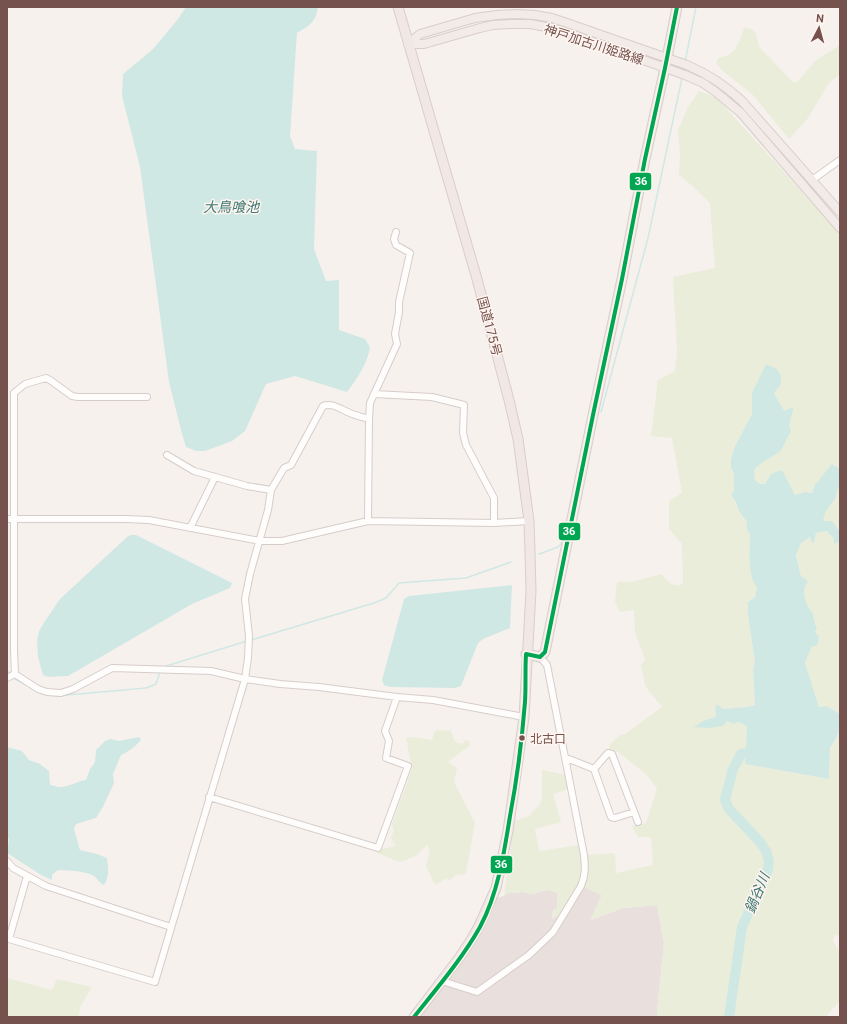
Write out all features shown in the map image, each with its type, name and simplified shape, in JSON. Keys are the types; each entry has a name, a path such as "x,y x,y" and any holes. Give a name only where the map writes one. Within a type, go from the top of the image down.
{"highway":[{"name":"国道175号","path":"398,7 477,278 510,400 518,439 529,521 531,591 526,654 524,717 508,831 496,888 488,909 459,958 414,1017"},
{"path":"526,654 540,656 545,652 677,7"}],"main road":[{"name":"神戸加古川姫路線","path":"408,44 420,34 475,18 516,14 535,15 552,18 574,25 666,63 685,75 703,83 741,113 840,228"},
{"name":"神戸加古川姫路線","path":"666,63 687,65 705,73 732,91 753,112 840,212"}],"street":[{"path":"812,180 840,160"},
{"path":"368,521 370,403 397,344 395,334 399,312 399,302 410,253 396,245 394,239 396,232"},
{"path":"147,397 92,398 72,396 46,378 25,384 14,393 14,519 10,650 15,674 38,689 47,692 61,693 73,689 112,668 211,671 244,679 280,684 433,700 524,717"},
{"path":"374,394 432,397 464,405 463,433 466,445 494,498 494,523"},
{"path":"27,876 9,939 155,982 244,679 248,658 249,636 245,599 250,574 268,510 271,490 284,468 291,465 323,406 326,404 338,407 351,414 369,419"},
{"path":"167,455 194,471 247,486 271,490"},
{"path":"190,528 215,477"},
{"path":"7,519 126,518 149,520 260,541 282,541 368,521 494,523 529,521"},
{"path":"442,981 477,992 529,955 553,932 581,886 584,878 584,855 566,759 547,665 540,656"},
{"path":"7,678 15,674"},
{"path":"209,797 378,848 408,766 386,758 389,741 385,731 397,697"},
{"path":"594,770 608,754 612,754 638,822"},
{"path":"566,759 594,770 611,817 615,818 634,812"},
{"path":"7,861 13,868 46,886 171,927"}],"shaded area":[{"path":"580,884 602,895 591,920 623,908 657,905 664,943 657,1017 419,1017 446,984 478,939 496,898 504,896 508,893 523,892 531,894 547,890 558,893 557,908 553,910 552,919"}],"green space":[{"path":"744,28 755,32 761,49 794,83 798,81 815,61 840,45 840,74 829,83 808,118 789,139 753,95 723,71 716,63 718,58 729,55 733,52 739,42"},
{"path":"699,91 717,98 840,234 840,468 833,464 812,493 805,492 795,495 771,474 765,484 760,484 755,480 754,470 760,464 780,452 794,408 784,411 774,393 780,384 752,393 752,414 735,446 731,459 731,468 734,473 734,491 731,495 736,502 739,511 747,522 747,531 750,534 751,573 757,587 755,597 748,602 748,615 755,663 753,669 755,705 723,709 717,704 715,708 716,717 705,720 727,721 734,724 738,722 747,726 745,764 829,779 830,747 834,744 840,730 840,936 835,935 833,941 840,952 840,1001 827,1017 657,1017 664,943 657,905 623,908 590,920 602,895 584,887 588,877 587,855 615,853 616,873 653,865 651,837 638,837 632,826 646,823 657,789 647,775 617,751 610,751 609,745 620,735 625,734 662,707 645,686 641,665 645,659 635,632 634,610 620,612 615,601 617,582 632,582 661,574 675,585 681,585 683,582 682,544 669,529 669,501 682,493 672,438 651,436 658,380 675,371 677,353 673,277 715,268 710,203 679,175 680,155 678,130 688,107"},
{"path":"839,486 840,532 823,521 826,511 835,499"},
{"path":"827,531 834,539 834,544 840,541 840,714 826,706 819,707 805,663 812,646 817,627 813,613 809,609 804,594 808,581 801,576 797,559 797,550 802,542 811,537 812,542 814,542 816,533"},
{"path":"438,730 451,731 455,742 463,744 464,741 468,740 470,745 448,762 457,768 454,782 475,823 466,873 461,875 457,874 450,880 445,879 435,885 426,866 430,851 427,845 416,856 400,862 377,853 377,850 396,846 391,838 394,830 392,824 412,769 406,738 411,737 432,740 434,732"},
{"path":"542,770 566,775 569,789 553,794 561,822 535,829 539,851 580,845 584,870 582,878 563,913 552,919 553,910 557,908 557,893 547,890 531,894 523,892 508,893 504,896 514,821 529,816 539,806 542,799"},
{"path":"7,978 52,990 57,979 92,987 80,1007 79,1017 7,1017"}],"water":[{"name":"大鳥喰池","path":"186,7 318,7 314,20 297,33 290,136 295,149 317,151 314,249 326,281 339,280 339,330 365,339 370,347 364,365 347,392 295,376 266,384 245,431 232,441 205,451 196,451 186,447 169,382 140,167 122,96 123,74 153,49"},
{"path":"766,364 777,369 781,376 781,384 774,393 784,411 794,407 789,425 791,431 780,452 760,464 754,470 755,480 760,484 765,484 771,474 782,470 795,495 805,492 812,493 815,485 832,464 840,468 840,486 835,499 826,511 823,521 832,521 840,532 840,541 834,544 834,539 827,531 816,533 814,542 812,543 810,537 801,543 796,555 801,576 808,581 804,590 805,597 808,606 813,613 817,628 815,632 819,637 817,646 812,646 805,663 819,707 826,706 840,714 840,730 830,747 829,779 745,764 747,726 738,722 734,724 727,721 723,726 710,728 694,727 705,720 716,717 715,708 717,704 723,709 755,705 753,669 755,663 748,615 748,602 755,597 757,587 750,570 750,534 747,531 747,522 739,511 736,502 731,495 734,491 734,473 731,468 731,459 735,446 752,414 752,393"},
{"path":"131,535 136,535 232,583 230,588 192,604 68,676 48,677 43,675 38,657 37,641 39,631 45,621 60,599"},
{"path":"512,585 510,628 483,639 478,643 461,686 455,688 390,687 384,685 382,680 404,599 409,596"},
{"path":"139,737 141,740 134,747 121,755 113,774 114,783 96,818 76,824 74,829 80,850 107,858 108,875 104,885 94,876 76,871 58,870 52,875 52,880 41,875 7,853 9,839 7,836 7,747 22,751 29,760 40,764 49,771 50,785 60,787 86,780 90,769 95,762 96,750 105,741 111,739 119,741"}],"waterway":[{"path":"685,62 696,7"},
{"path":"601,412 648,238 682,78"},
{"path":"574,487 587,423"},
{"path":"539,554 558,547 561,544 567,521"},
{"path":"251,640 374,603 386,598 399,583 466,578 511,562"},
{"path":"163,667 247,641"},
{"path":"7,673 9,672 10,674"},
{"path":"44,694 56,696 146,688 156,684 160,672"},
{"path":"13,677 26,685"},
{"name":"鍋谷川","path":"729,1017 742,927 768,870 769,861 766,851 760,842 729,809 725,800 733,769 741,754 757,751"}],"transit line":[{"name":"36","path":"414,1017 473,939 486,914 500,873 513,802 521,745 525,702 526,654 540,657 545,652 677,7"}],"place":[{"name":"北古口","path":"522,738"}]}
